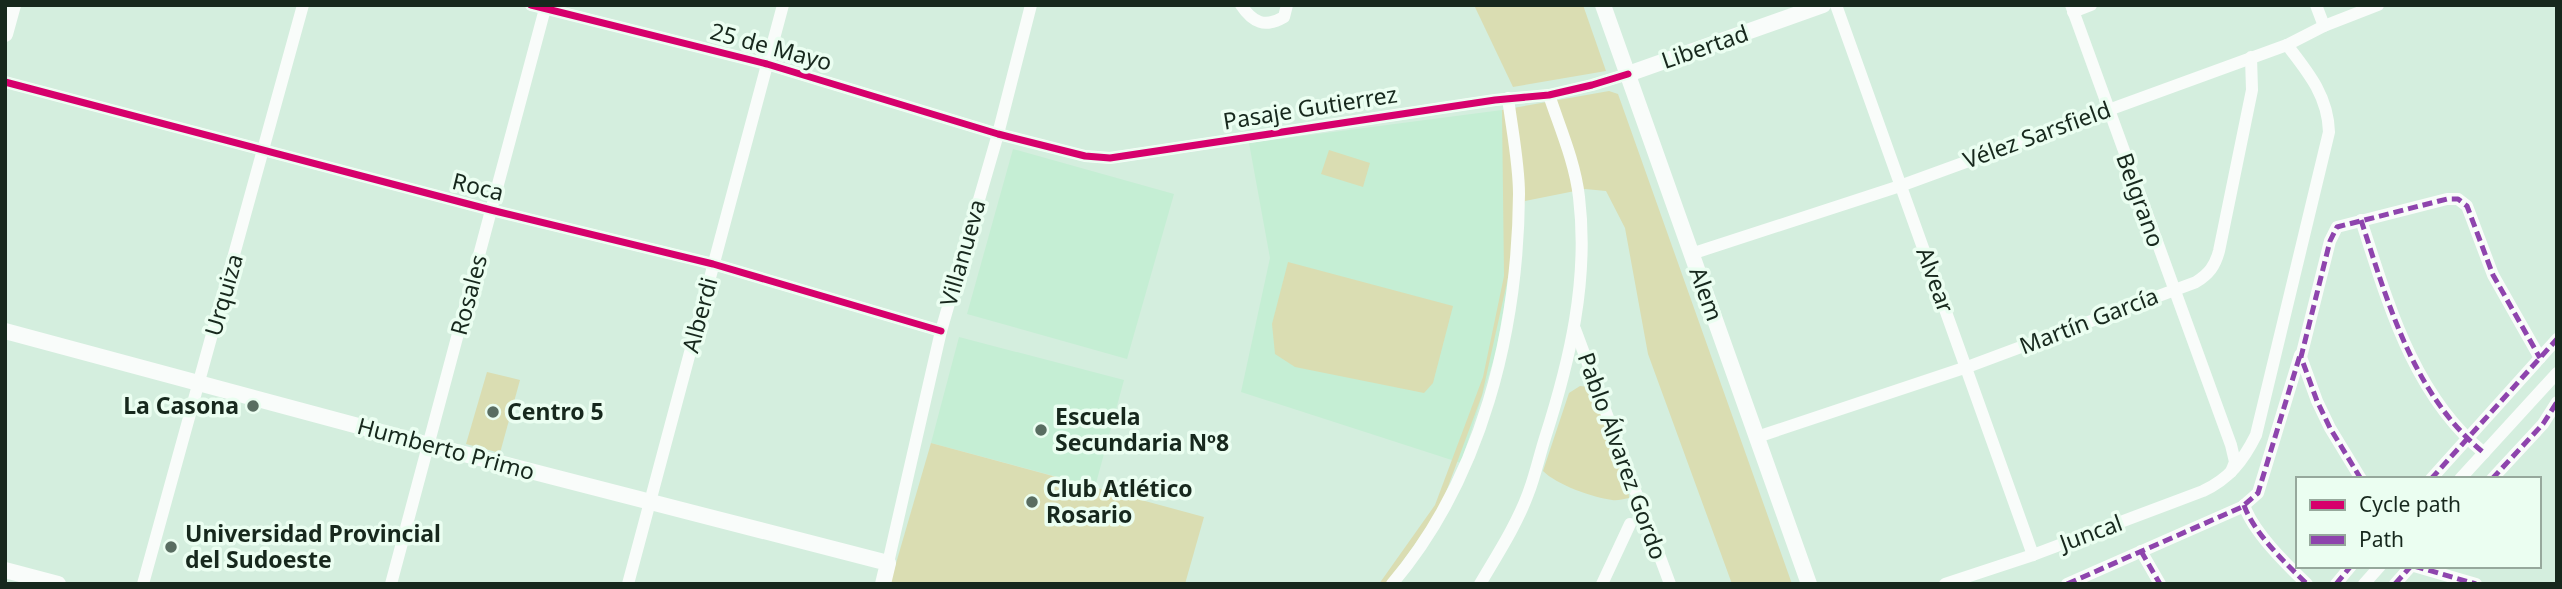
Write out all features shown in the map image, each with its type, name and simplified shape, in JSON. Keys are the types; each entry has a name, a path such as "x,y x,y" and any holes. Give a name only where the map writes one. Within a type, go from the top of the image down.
{"main road":[{"path":"5,34 13,5"},
{"name":"Alem","path":"1603,5 1809,584"},
{"name":"Libertad","path":"1628,74 1823,5"},
{"name":"Humberto Primo","path":"5,331 888,564"},
{"name":"Villanueva","path":"883,584 888,564"},
{"path":"5,570 58,584"}],"street":[{"name":"Urquiza","path":"143,584 303,5"},
{"name":"25 de Mayo","path":"531,5 767,64 998,134"},
{"name":"Alberdi","path":"628,584 783,5"},
{"name":"Villanueva","path":"888,564 941,331 998,134 1031,5"},
{"path":"1241,5 1248,15 1261,24 1272,23 1284,17 1287,5"},
{"name":"Alvear","path":"1836,5 2033,555"},
{"path":"2072,8 2091,5"},
{"path":"2316,5 2324,26"},
{"name":"Vélez Sarsfield","path":"1692,254 1900,186 2287,45 2324,26 2378,5"},
{"name":"Rosales","path":"391,584 545,7"},
{"name":"Belgrano","path":"2072,8 2231,445 2235,462 2231,472"},
{"name":"Juncal","path":"1945,584 2033,555 2203,491 2220,483 2246,456 2256,435 2329,132 2329,115 2325,103 2312,78 2287,45"},
{"name":"Martín García","path":"1756,437 1967,367 2196,282 2208,275 2216,262 2252,90 2251,57"},
{"name":"Pasaje Gutierrez","path":"998,134 1085,156 1110,158 1508,98 1549,95 1628,74"},
{"name":"Roca","path":"5,82 491,210 713,264 941,331"},
{"path":"1480,584 1528,495 1556,404 1575,328 1581,265 1579,195 1573,164 1549,95"},
{"path":"1392,584 1422,541 1461,475 1501,354 1514,271 1519,192 1508,98"},
{"path":"2067,584 2244,505 2258,493 2301,350 2332,233 2343,224 2447,199 2458,199 2467,206 2493,275 2540,358"},
{"path":"2361,220 2397,329 2414,364 2467,439 2484,453"},
{"name":"Pablo Álvarez Gordo","path":"1575,328 1670,584"},
{"path":"2433,477 2557,339"},
{"path":"2301,350 2317,401 2342,450 2360,477"},
{"path":"2462,477 2557,373"},
{"path":"2494,477 2543,424 2557,402"},
{"path":"2244,505 2253,522 2307,584"},
{"path":"1602,584 1630,524"},
{"path":"2141,551 2160,584"},
{"path":"2336,584 2349,568"},
{"path":"2364,584 2378,568"},
{"path":"2395,584 2411,568"},
{"path":"2420,568 2476,584"}],"shaded area":[{"path":"1474,5 1583,5 1606,71 1513,87"},
{"path":"1609,91 1618,94 1792,584 1732,584 1648,354 1625,228 1606,191 1585,189 1525,201 1482,395 1439,511 1386,584 1379,584 1435,505 1483,377 1504,276 1502,110"},
{"path":"1502,110 1512,200 1510,272 1496,352 1461,463 1241,392 1270,258 1249,143"},
{"path":"1013,149 1174,194 1127,359 967,314"},
{"path":"1329,150 1370,163 1363,187 1321,174"},
{"path":"1288,262 1453,306 1433,383 1424,393 1295,367 1275,354 1272,324"},
{"path":"959,337 1124,380 1095,487 931,443"},
{"name":"Centro 5","path":"487,372 520,380 500,453 466,444"},
{"path":"1580,386 1589,387 1602,408 1628,486 1629,498 1614,500 1585,493 1566,486 1543,471 1569,393"},
{"name":"Club Atlético Rosario","path":"931,443 1204,517 1185,584 890,584"}],"marked path":[{"path":"2360,477 2330,428 2301,357 2330,241 2337,227 2447,199 2458,199 2467,206 2493,275 2540,358"},
{"path":"2361,220 2393,315 2421,376 2459,430 2484,453"},
{"path":"2433,477 2557,339"},
{"path":"2067,584 2242,507 2258,493 2300,355"},
{"path":"2494,477 2543,424 2557,402"},
{"path":"2244,505 2262,537 2307,584"},
{"path":"2141,551 2160,584"},
{"path":"2336,584 2349,568"},
{"path":"2395,584 2409,568"},
{"path":"2421,568 2476,584"}],"cycle path":[{"path":"531,5 767,64 998,134 1085,156 1110,158 1495,100 1549,95 1628,74"},
{"path":"5,82 491,210 713,264 941,331"}],"place":[{"name":"La Casona","path":"253,406"},
{"name":"Centro 5","path":"493,412"},
{"name":"Escuela Secundaria Nº8","path":"1041,430"},
{"name":"Club Atlético Rosario","path":"1032,502"},
{"name":"Universidad Provincial del Sudoeste","path":"171,547"}]}
